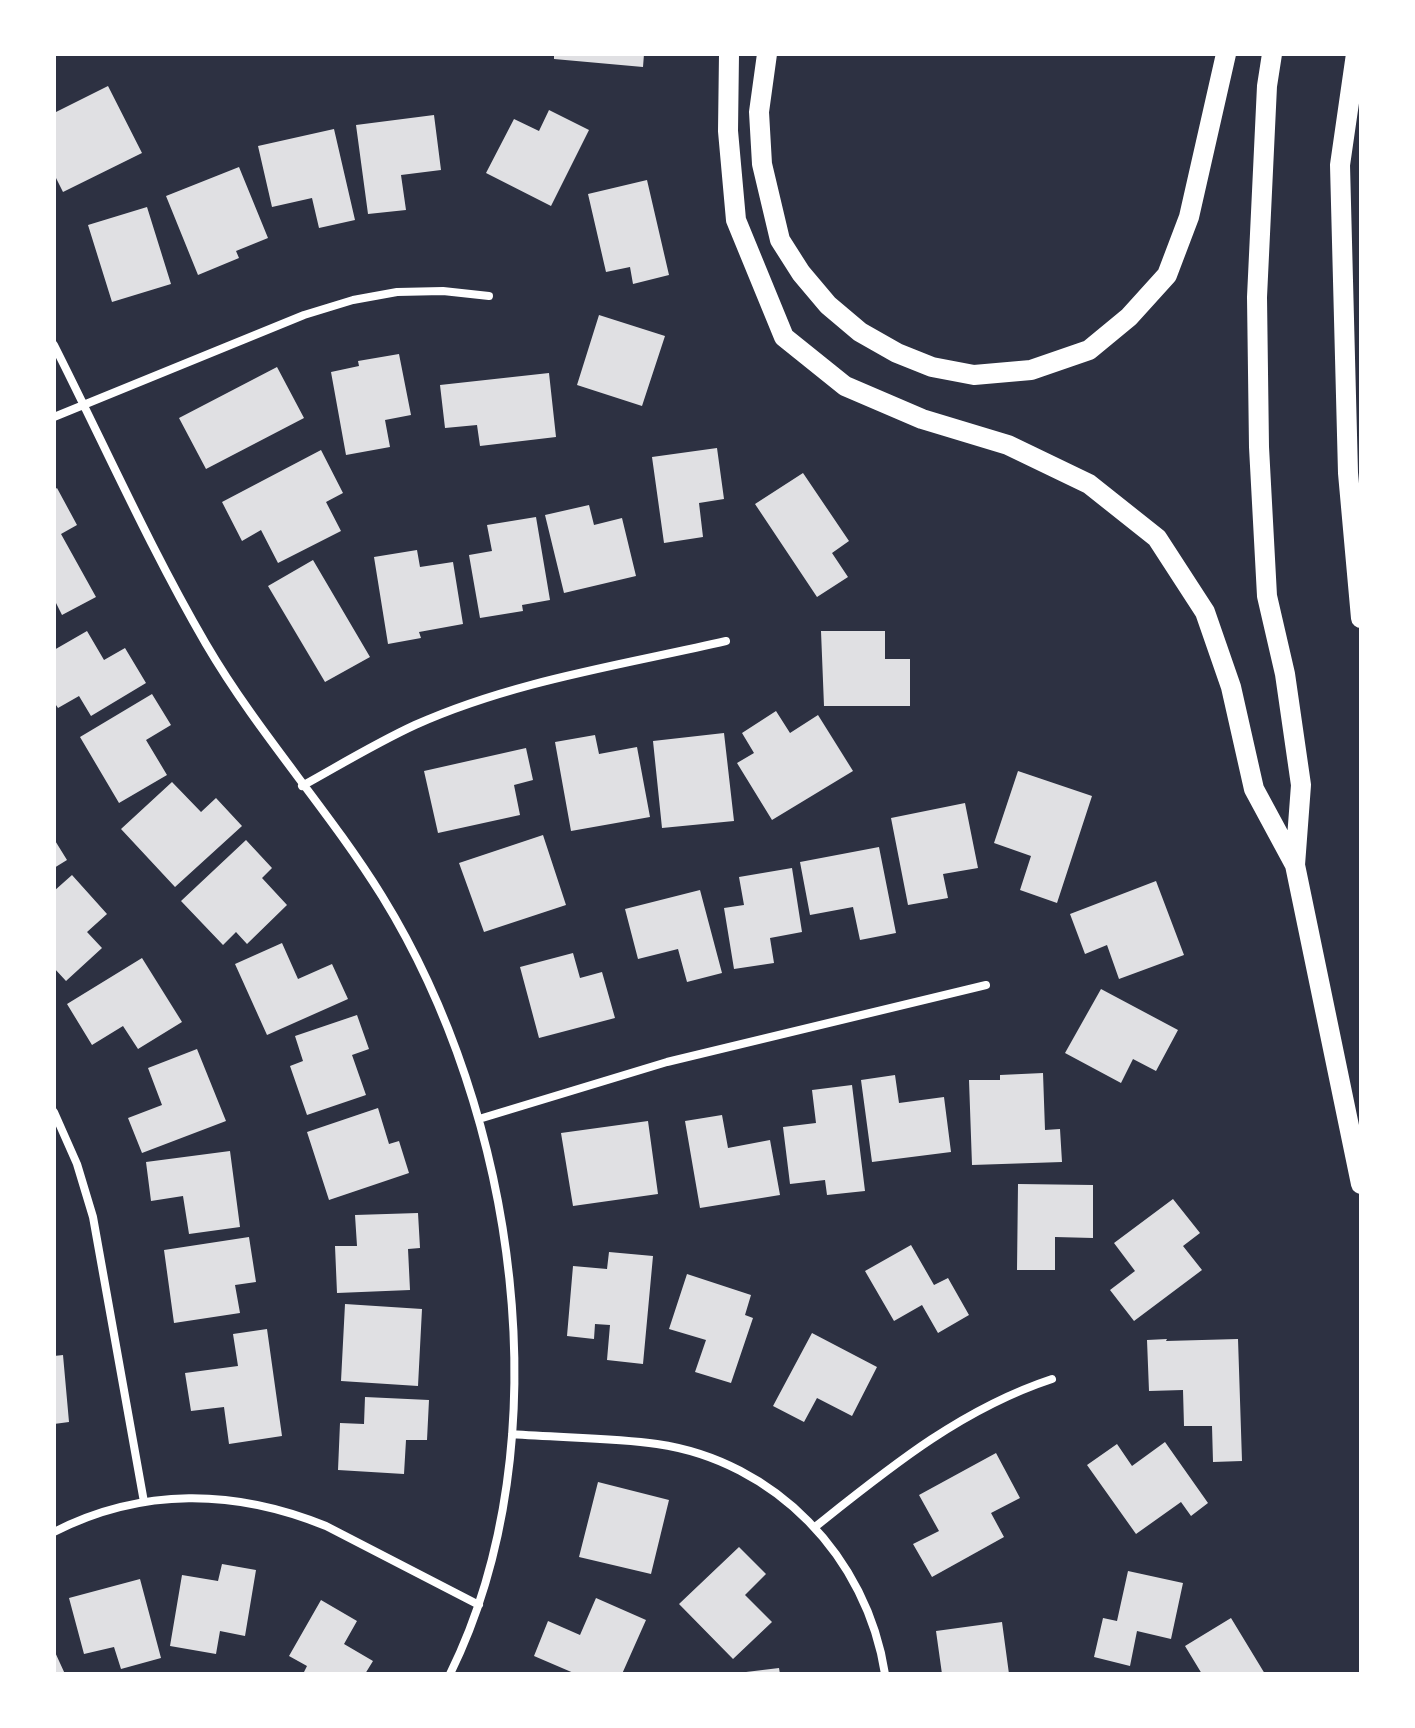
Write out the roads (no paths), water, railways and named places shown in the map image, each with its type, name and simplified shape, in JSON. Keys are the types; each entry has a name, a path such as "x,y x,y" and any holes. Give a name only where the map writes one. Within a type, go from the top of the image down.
{"main road":[{"path":"729,54 728,131 736,220 784,337 845,386 922,419 1008,445 1089,484 1157,538 1205,612 1231,687 1254,789 1295,865"},
{"path":"767,54 759,112 762,164 780,240 801,273 828,305 860,332 897,353 932,367 974,375 1031,370 1089,350 1129,317 1167,275 1189,217 1226,54"},
{"path":"1272,54 1267,86 1257,297 1259,447 1267,596 1285,674 1301,785 1295,865 1361,1184"},
{"path":"1357,54 1361,79"},
{"path":"1357,54 1340,165 1348,473 1361,618"}],"street":[{"path":"54,417 304,315 353,300 397,292 428,291 489,296"},
{"path":"54,345 164,566 207,645 255,721 329,818 382,897 412,951 452,1037 479,1119 506,1250 514,1344 512,1434 495,1551 479,1605 450,1674"},
{"path":"302,786 416,725 486,699 533,685 726,641"},
{"path":"479,1119 667,1062 986,985"},
{"path":"54,1112 77,1164 93,1217 144,1502"},
{"path":"815,1527 894,1464 948,1427 1000,1399 1052,1379"},
{"path":"512,1434 658,1444 704,1455 748,1474 787,1501 815,1527 847,1567 868,1609 885,1674"},
{"path":"54,1532 118,1507 144,1502 221,1498 248,1502 326,1526 479,1605"}]}
